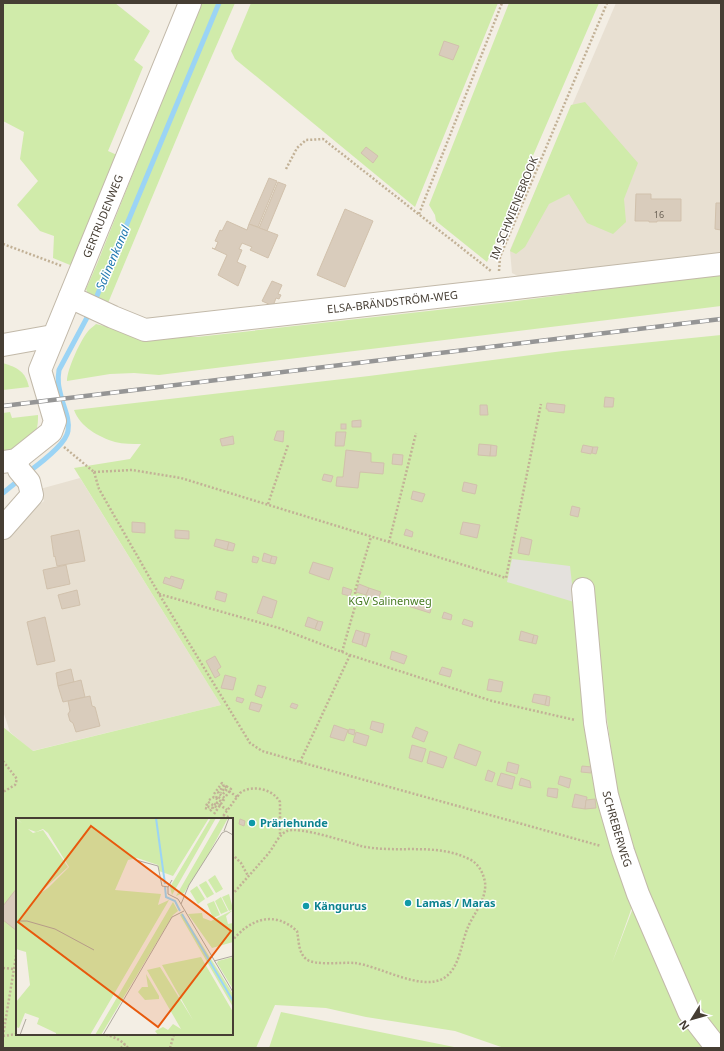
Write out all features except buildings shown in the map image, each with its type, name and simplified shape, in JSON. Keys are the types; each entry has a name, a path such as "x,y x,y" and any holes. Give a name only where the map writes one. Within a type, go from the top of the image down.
{"street":[{"name":"GERTRUDENWEG","path":"58,440 55,421 40,370 190,3"},
{"name":"ELSA-BRÄNDSTRÖM-WEG","path":"70,297 145,330 721,264"},
{"path":"3,345 53,336"},
{"path":"3,528 32,494 17,468 58,440"},
{"name":"SCHREBERWEG","path":"583,589 595,723 607,795 623,850 638,894 689,1012 717,1048"}],"path":[{"path":"419,214 502,3"},
{"name":"IM SCHWIENEBROOK","path":"498,276 500,258 607,3"},
{"name":"IM SCHWIENEBROOK","path":"286,169 297,148 306,140 322,139 493,272"},
{"path":"3,244 80,272"},
{"path":"94,472 132,470 181,478 506,578 541,404"},
{"path":"389,542 416,433"},
{"path":"58,440 94,472 98,489 159,594 250,743 262,751 300,762 615,850 623,850"},
{"path":"268,504 288,445"},
{"path":"342,652 356,602 355,591 371,537"},
{"path":"159,594 279,628 350,655 492,702 587,723 595,723"},
{"path":"300,762 350,655"},
{"path":"3,761 17,779 15,785 3,792"},
{"path":"214,794 222,783 231,789 229,791 237,797"},
{"path":"225,786 223,794 229,791"},
{"path":"210,811 213,808 210,806 207,807 208,802 216,802 225,798 218,793 225,786"},
{"path":"222,818 244,790 255,788 272,794 280,802 280,837"},
{"path":"216,802 218,808"},
{"path":"216,802 218,808"},
{"path":"216,802 227,810"},
{"path":"214,814 218,808"},
{"path":"223,815 231,818"},
{"path":"233,894 269,853 280,837 287,831 295,830 361,846 439,850 453,853 469,859 477,864 482,871 485,884 485,892 466,932 457,962 448,975 438,981 432,982 410,980 355,963 308,960 301,953 299,948 297,931 283,921 259,920 249,924 240,931 233,940"},
{"path":"233,855 241,863 248,876"},
{"path":"16,956 3,1036 16,1034"},
{"path":"3,968 14,969"},
{"path":"107,1035 112,1036 125,1044 128,1048"},
{"path":"170,1048 174,1035"},
{"path":"121,1048 125,1044"}],"shaded area":[{"path":"616,3 721,3 721,253 524,279 512,273 510,250"},
{"path":"80,478 221,705 32,751 10,732 3,711 3,535 44,501 40,489"},
{"path":"512,559 570,566 574,602 507,582"}],"green space":[{"path":"3,3 115,3 150,31 134,60 143,67 108,151 117,155 76,259 70,265 53,258 54,236 40,231 17,205 38,181 20,159 24,132 3,121"},
{"path":"199,3 235,3 108,303 104,305 90,299 86,289 157,113"},
{"path":"251,3 498,3 415,207 235,59 231,51"},
{"path":"509,3 599,3 487,262 436,221 435,215 429,205"},
{"path":"585,102 638,163 624,199 626,222 613,234 587,223 569,194 549,204 525,247 516,254 510,251 571,105"},
{"path":"721,274 721,306 159,375 134,373 110,374 67,381 69,369 79,347 86,334 96,324 149,337 197,337 509,302"},
{"name":"KGV Salinenweg","path":"721,335 721,1048 504,1048 455,1031 366,1017 326,1008 275,1005 256,1048 3,1048 3,727 33,751 221,705 74,468 130,459 141,444 118,443 97,434 85,426 74,410 369,376 563,351","holes":["588,581 633,908 612,963 632,907 575,590"]},
{"path":"3,363 20,371 25,377 29,387 3,390"},
{"path":"10,412 12,418 38,415 37,427 33,435 26,441 12,449 3,451 3,413"},
{"path":"281,1012 459,1048 269,1048"}],"waterway":[{"name":"Salinenkanal","path":"94,303 219,3"},
{"name":"Salinenkanal","path":"27,473 57,448 68,431 67,416 59,388 59,370 90,312"},
{"name":"Salinenkanal","path":"3,493 19,480"}],"railway":[{"path":"3,406 721,319"}],"place":[{"name":"Präriehunde","path":"252,823"},
{"name":"Lamas / Maras","path":"408,903"},
{"name":"Kängurus","path":"306,906"}]}
